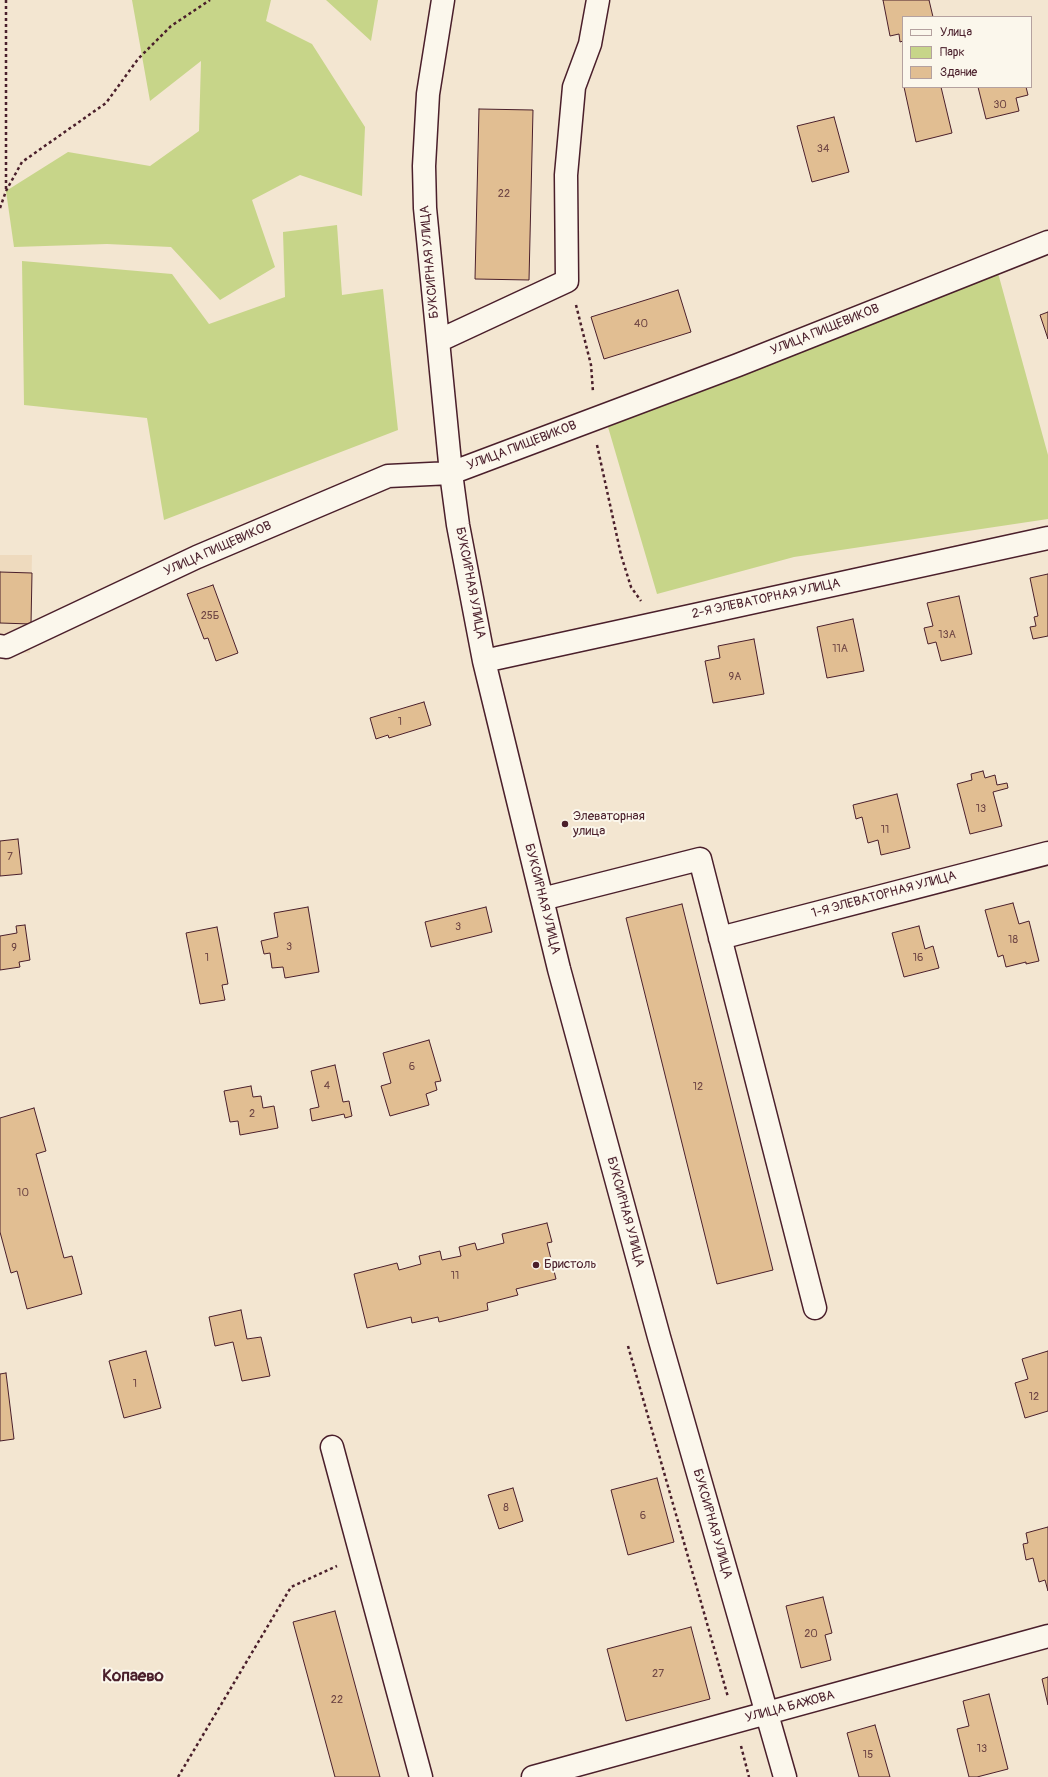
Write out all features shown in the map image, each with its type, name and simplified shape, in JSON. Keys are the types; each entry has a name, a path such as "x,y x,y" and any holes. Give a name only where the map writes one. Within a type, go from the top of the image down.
{"street":[{"name":"БУКСИРНАЯ УЛИЦА","path":"443,0 428,94 424,166 424,208 451,473 484,661 559,969 659,1337 785,1777"},
{"path":"438,341 567,281 566,175 574,87 590,44 598,0"},
{"name":"УЛИЦА ПИЩЕВИКОВ","path":"0,646 6,646 197,557 388,476 451,473 738,365 1048,242"},
{"name":"2-Я ЭЛЕВАТОРНАЯ УЛИЦА","path":"484,661 1048,538"},
{"name":"1-Я ЭЛЕВАТОРНАЯ УЛИЦА","path":"720,938 1048,853"},
{"path":"542,899 700,859 815,1308"},
{"path":"332,1447 421,1777"},
{"name":"УЛИЦА БАЖОВА","path":"533,1777 1048,1636"}],"path":[{"path":"6,0 6,191"},
{"path":"0,208 6,191 22,162 106,103 138,59 171,26 210,0"},
{"path":"567,281 575,301 591,365 597,453 621,555 631,587 656,623"},
{"path":"628,1346 735,1722 749,1777"},
{"path":"178,1777 291,1587 361,1554"}],"shaded area":[{"path":"0,555 32,555 30,653 0,652"}],"green space":[{"path":"132,0 271,0 266,21 312,44 365,127 362,196 300,175 252,200 275,267 220,300 171,247 107,244 14,247 6,191 68,152 150,166 199,131 201,61 150,101"},
{"path":"326,0 378,0 371,41"},
{"path":"337,225 342,295 383,289 398,430 164,520 147,418 24,405 22,261 172,274 209,324 285,297 283,232"},
{"path":"998,273 1048,455 1048,519 794,557 657,594 608,427 755,367"}],"building":[{"path":"883,0 929,0 933,16 902,16 902,41 900,42 899,34 890,36"},
{"path":"904,88 941,88 952,133 916,142"},
{"path":"978,88 1026,88 1028,95 1016,98 1019,111 986,119"},
{"path":"479,109 533,110 529,280 475,279"},
{"path":"834,117 849,172 812,182 797,126"},
{"path":"678,290 691,332 604,359 591,317"},
{"path":"1048,312 1048,339 1040,315"},
{"path":"0,572 32,573 31,624 0,623"},
{"path":"1048,574 1048,636 1033,639 1030,627 1036,626 1034,617 1038,616 1030,578"},
{"path":"213,585 238,653 216,661 208,638 204,639 187,594"},
{"path":"959,596 972,654 941,661 936,642 928,644 924,628 933,626 927,603"},
{"path":"853,619 864,671 827,678 817,627"},
{"path":"754,639 764,694 713,703 705,661 720,658 718,646"},
{"path":"424,702 431,725 389,738 388,735 376,739 370,718"},
{"path":"983,771 985,778 995,775 997,785 1007,783 1008,788 993,792 1002,826 970,834 957,784 972,780 971,774"},
{"path":"897,794 910,848 881,855 878,840 868,843 862,817 856,819 853,805"},
{"path":"18,839 22,874 0,876 0,841"},
{"path":"1013,903 1019,924 1029,921 1039,961 1026,964 1026,962 1006,967 1003,955 998,957 985,910"},
{"path":"682,904 773,1270 717,1284 626,918"},
{"path":"308,907 319,972 285,978 283,967 272,968 270,953 264,954 261,941 278,937 274,913"},
{"path":"486,907 492,932 431,947 425,922"},
{"path":"25,925 30,960 19,962 20,967 0,970 0,936 17,933 16,926"},
{"path":"919,926 925,949 933,946 939,968 904,977 892,933"},
{"path":"217,927 228,984 222,985 225,1000 200,1004 186,933"},
{"path":"429,1040 441,1081 435,1082 437,1090 426,1094 429,1105 390,1116 381,1086 391,1083 383,1053"},
{"path":"335,1065 343,1102 349,1101 352,1116 345,1118 344,1114 312,1121 310,1109 319,1107 311,1071"},
{"path":"251,1086 253,1097 261,1096 263,1108 274,1106 278,1128 240,1135 238,1121 230,1122 224,1091"},
{"path":"34,1108 46,1151 36,1154 64,1258 72,1256 82,1294 27,1309 17,1271 11,1273 0,1232 0,1118"},
{"path":"547,1223 552,1242 547,1243 556,1279 516,1289 518,1295 487,1303 488,1310 439,1322 438,1317 412,1323 411,1317 367,1328 354,1274 397,1263 399,1270 421,1264 419,1256 440,1251 442,1260 461,1256 459,1247 475,1243 477,1250 504,1243 502,1234"},
{"path":"241,1310 247,1339 261,1337 270,1376 242,1381 233,1342 215,1346 209,1317"},
{"path":"146,1351 161,1408 124,1418 109,1361"},
{"path":"1048,1351 1048,1411 1025,1418 1015,1383 1028,1379 1022,1359"},
{"path":"6,1373 14,1439 0,1441 0,1374"},
{"path":"657,1478 674,1542 628,1555 611,1490"},
{"path":"513,1488 523,1521 499,1529 488,1495"},
{"path":"1048,1527 1048,1591 1045,1580 1039,1582 1033,1558 1026,1560 1023,1544 1028,1543 1026,1533"},
{"path":"823,1597 832,1633 825,1635 831,1660 801,1668 786,1606"},
{"path":"335,1611 380,1777 335,1777 293,1622"},
{"path":"691,1627 710,1699 626,1721 607,1649"},
{"path":"1048,1677 1048,1705 1042,1679"},
{"path":"989,1694 1008,1769 977,1777 969,1777 957,1729 969,1726 963,1701"},
{"path":"875,1725 890,1777 859,1777 847,1733"}],"place":[{"name":"Элеваторная улица","path":"565,824"},
{"name":"Бристоль","path":"536,1265"}],"district":[{"name":"Копаево","path":"133,1677"}]}
